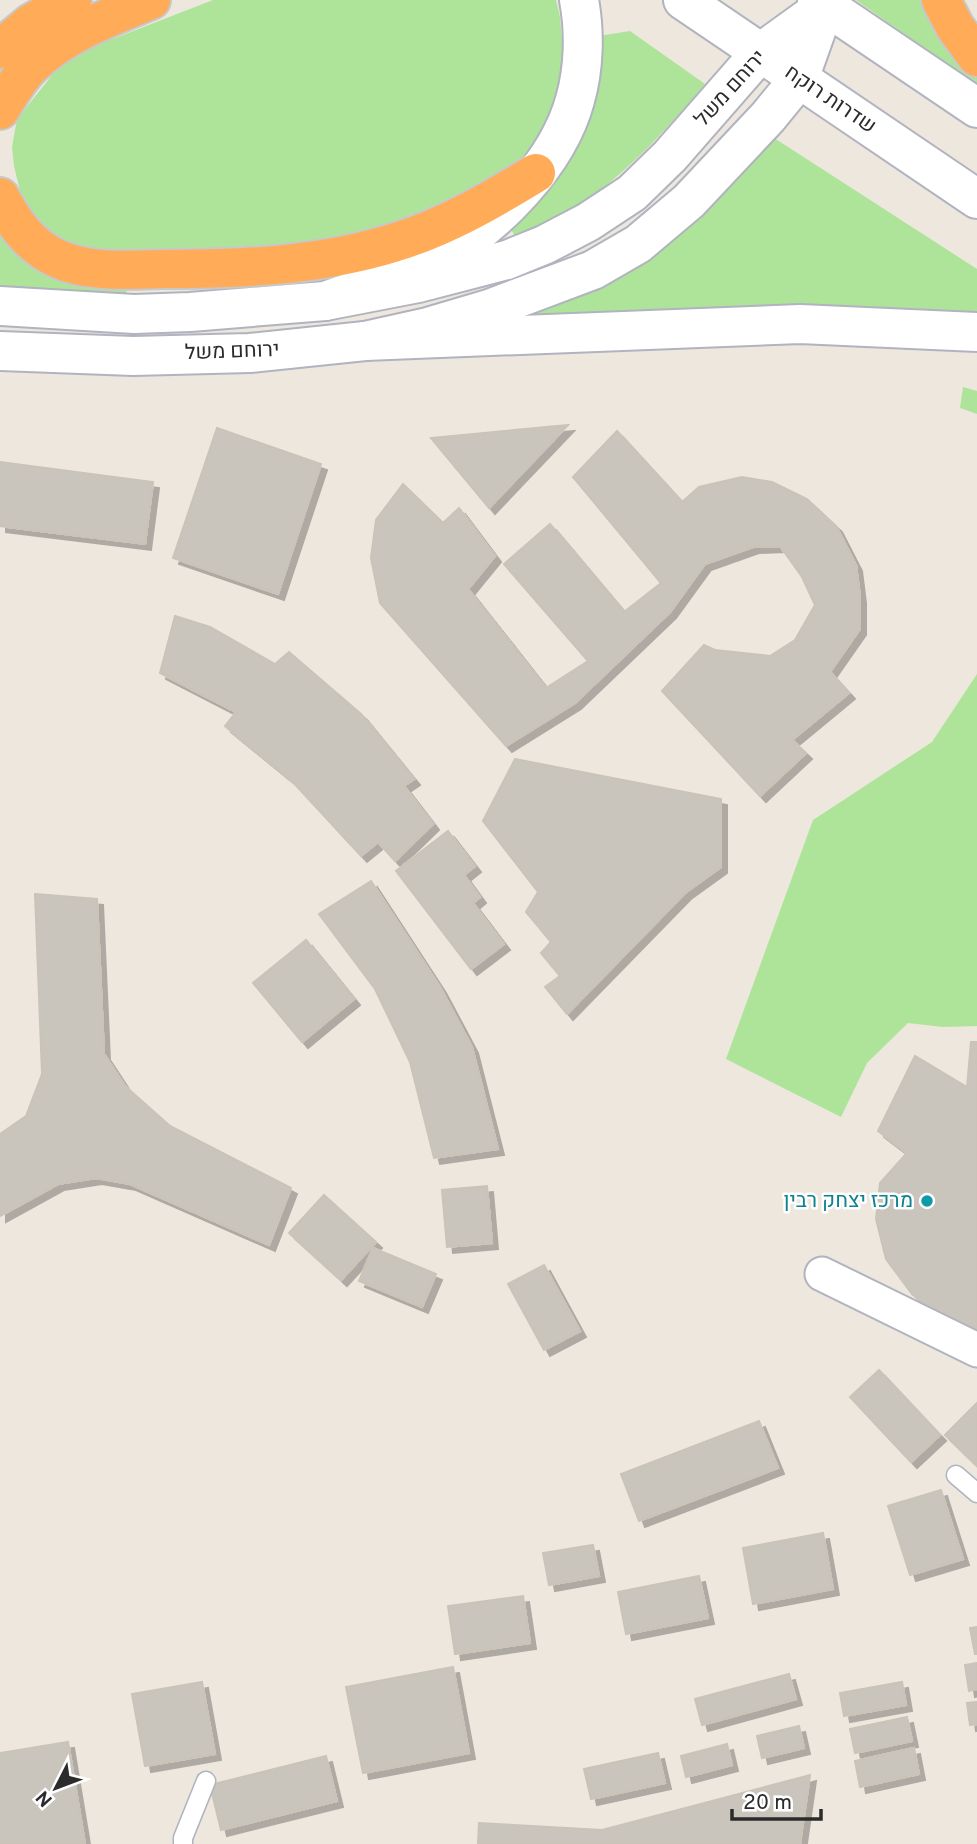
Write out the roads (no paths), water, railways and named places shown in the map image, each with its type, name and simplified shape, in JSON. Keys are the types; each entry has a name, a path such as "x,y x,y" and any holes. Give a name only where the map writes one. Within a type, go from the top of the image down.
{"highway":[{"path":"0,49 31,23 72,0"},
{"path":"0,110 30,66 62,41 83,27 151,0"},
{"path":"941,0 955,27 977,57"},
{"path":"0,197 14,223 35,246 58,259 83,267 122,270 225,269 312,261 396,242 481,205 536,173"}],"street":[{"path":"325,301 420,267 458,246 498,217 536,173 551,152 575,102 581,70 582,26 579,0"},
{"name":"שדרות רוקח","path":"683,0 977,199"},
{"path":"821,3 977,108"},
{"name":"ירוחם משל","path":"0,306 134,314 190,313 325,301 418,283 507,260 544,245 588,222 632,193 670,156 760,53 821,3"},
{"name":"ירוחם משל","path":"0,351 133,356 250,353 365,341 428,327 537,293 593,270 638,244 698,192 799,79 821,3"},
{"path":"365,341 800,324 977,332"},
{"path":"822,1274 977,1350"}],"lane":[{"path":"867,326 977,342"},
{"path":"956,1475 977,1493"},
{"path":"183,1844 206,1781"}],"place":[{"name":"מרכז יצחק רבין","path":"927,1201"}]}
